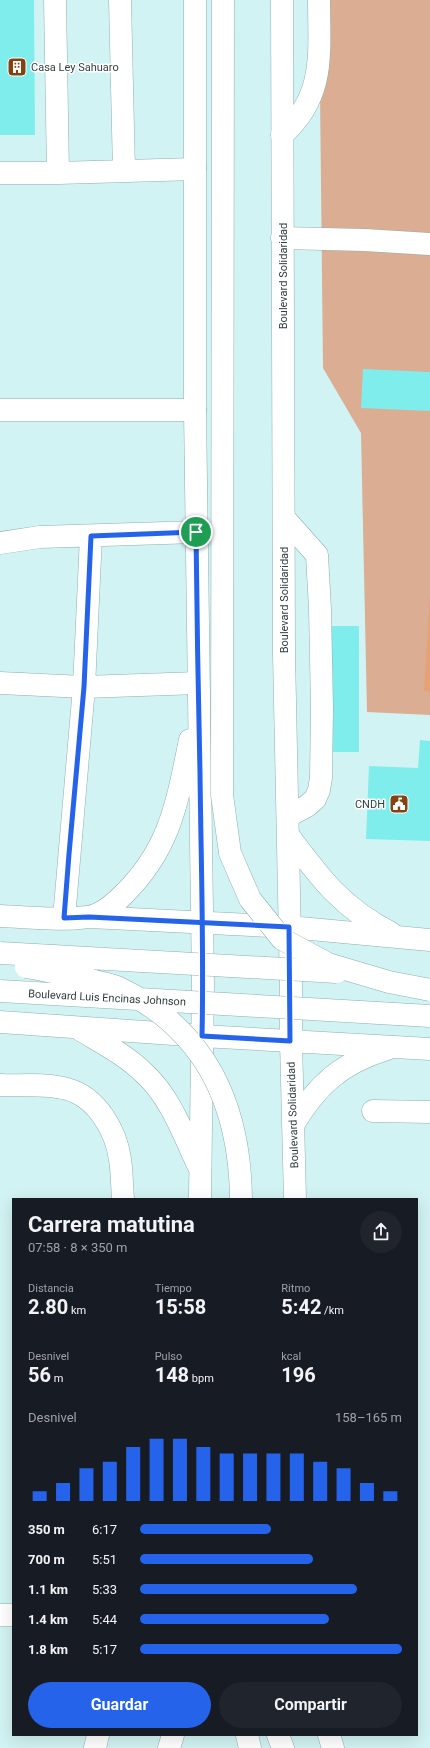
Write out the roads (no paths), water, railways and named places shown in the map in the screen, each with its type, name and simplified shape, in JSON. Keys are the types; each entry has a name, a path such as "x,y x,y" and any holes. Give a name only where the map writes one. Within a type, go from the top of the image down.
{"main road":[{"path":"55,0 58,173"},
{"path":"120,0 124,171"},
{"path":"195,0 195,410 203,984 200,1198"},
{"path":"224,0 222,795 230,853 250,899 282,939 328,964 389,982 430,990"},
{"name":"Boulevard Solidaridad","path":"282,0 282,238 285,519 284,647 288,825 290,1041 295,1198"},
{"path":"282,135 301,115 310,100 316,82 318,61 319,0"},
{"path":"0,173 195,169"},
{"path":"282,238 365,240 430,244"},
{"path":"0,410 195,410"},
{"path":"285,519 317,555 320,609 322,708 321,778 319,790 315,799 306,806 288,825 310,865 330,888 352,909 376,925 399,937"},
{"path":"0,543 40,537 196,532"},
{"path":"64,918 84,687 91,536"},
{"path":"0,683 198,692"},
{"path":"89,917 112,905 141,876 156,854 170,826 181,783 198,692"},
{"path":"0,916 64,918 89,917 289,927 430,940"},
{"path":"0,953 430,977"},
{"path":"0,963 64,973 116,987 151,1006 184,1034 211,1070 230,1114 241,1172 241,1198"},
{"name":"Boulevard Luis Encinas Johnson","path":"0,991 430,1016"},
{"path":"0,1022 202,1036 430,1049"},
{"path":"75,1027 112,1048 146,1074 160,1090 172,1110 201,1173"},
{"path":"293,1125 307,1102 325,1082 352,1063 370,1054 396,1047"},
{"path":"0,1085 50,1086 68,1089 85,1097 101,1113 112,1134 120,1158 123,1198"},
{"path":"373,1111 430,1112"},
{"path":"0,1615 12,1615"},
{"path":"95,1748 98,1736"},
{"path":"169,1748 174,1736"},
{"path":"174,1736 177,1748"},
{"path":"247,1736 250,1748"},
{"path":"278,1736 283,1748"},
{"path":"329,1736 333,1748"}],"place":[{"name":"Casa Ley Sahuaro","path":"17,67"},
{"name":"CNDH","path":"399,804"}]}
